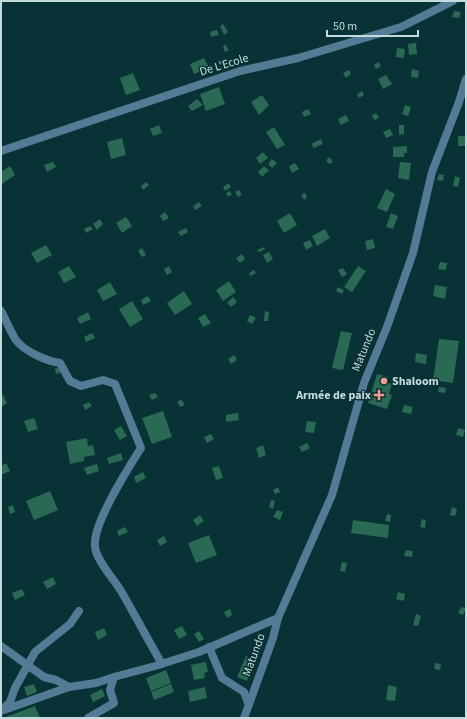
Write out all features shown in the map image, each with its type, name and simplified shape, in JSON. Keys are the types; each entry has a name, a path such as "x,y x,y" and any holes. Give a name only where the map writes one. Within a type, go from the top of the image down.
{"street":[{"name":"De L'Ecole","path":"1,151 240,72 298,58 401,27 453,1"},
{"name":"Matundo","path":"244,718 248,703 273,638 278,618 332,495 364,383 387,327 413,253 432,172 459,102 466,79"},
{"path":"1,311 16,340 38,356 50,362 60,363 70,381 80,386 103,380 115,384 129,414 141,448 111,499 99,524 94,546 99,558 122,592 162,664"},
{"path":"1,711 10,702 15,688 35,652 70,624 79,611"},
{"path":"1,711 69,687 96,684 114,677 162,664 209,647 278,618"},
{"path":"1,646 44,677 56,680 69,687"},
{"path":"209,647 222,678 244,692 248,703"},
{"path":"88,718 114,703 110,690 114,677"}],"building":[{"path":"454,11 461,12 459,18 452,17"},
{"path":"223,24 228,32 224,35 220,26"},
{"path":"217,30 219,35 211,37 210,32"},
{"path":"416,43 417,54 409,55 408,44"},
{"path":"225,44 229,50 225,52 223,47"},
{"path":"397,48 405,49 404,58 396,57"},
{"path":"204,58 209,68 194,74 190,64"},
{"path":"379,62 381,66 376,69 374,65"},
{"path":"412,69 419,71 418,78 411,77"},
{"path":"349,70 351,74 346,78 343,73"},
{"path":"133,73 140,90 126,95 120,78"},
{"path":"386,75 392,84 383,89 378,79"},
{"path":"219,87 225,104 206,111 200,94"},
{"path":"362,91 364,95 359,98 357,94"},
{"path":"262,95 269,105 259,115 251,102"},
{"path":"197,99 203,105 192,111 188,106"},
{"path":"405,105 411,107 408,116 402,114"},
{"path":"308,109 311,114 304,117 302,112"},
{"path":"376,113 379,118 374,120 372,115"},
{"path":"346,115 349,121 341,125 338,119"},
{"path":"159,125 162,133 153,136 150,129"},
{"path":"399,125 404,125 404,134 399,135"},
{"path":"274,127 285,145 277,149 266,132"},
{"path":"390,129 393,135 386,138 383,132"},
{"path":"458,136 466,136 466,146 458,146"},
{"path":"122,138 126,155 111,159 107,142"},
{"path":"321,139 323,144 314,148 311,144"},
{"path":"407,146 407,153 404,153 404,157 393,157 393,147"},
{"path":"263,152 268,158 260,164 256,158"},
{"path":"330,157 333,162 329,164 326,160"},
{"path":"272,159 277,163 272,168 268,164"},
{"path":"53,162 56,167 47,172 44,165"},
{"path":"400,162 411,163 409,180 398,178"},
{"path":"295,163 299,169 292,173 289,166"},
{"path":"10,166 15,175 2,184 1,172"},
{"path":"264,166 269,170 262,177 258,172"},
{"path":"439,174 444,175 443,181 437,180"},
{"path":"455,176 460,178 458,187 453,186"},
{"path":"146,182 149,185 143,190 141,186"},
{"path":"229,183 231,187 225,191 223,187"},
{"path":"386,189 395,194 387,212 377,208"},
{"path":"239,190 242,195 238,197 235,192"},
{"path":"230,191 232,194 228,197 226,193"},
{"path":"305,193 307,197 304,200 301,195"},
{"path":"199,202 202,206 195,210 193,206"},
{"path":"165,212 169,218 163,221 160,216"},
{"path":"290,213 297,225 284,233 277,221"},
{"path":"391,213 398,216 393,229 386,227"},
{"path":"126,217 132,226 122,233 116,223"},
{"path":"100,219 103,224 97,230 93,224"},
{"path":"90,226 93,229 86,233 84,229"},
{"path":"186,228 188,232 181,236 178,232"},
{"path":"325,229 330,238 317,246 312,236"},
{"path":"373,239 375,248 367,250 365,241"},
{"path":"310,240 313,246 306,250 303,243"},
{"path":"46,245 52,255 37,263 31,253"},
{"path":"264,247 265,249 259,252 257,250"},
{"path":"142,248 146,255 142,257 138,251"},
{"path":"269,252 273,259 267,263 263,255"},
{"path":"242,254 245,259 240,263 236,258"},
{"path":"440,262 447,263 446,270 438,269"},
{"path":"69,266 76,277 64,283 58,272"},
{"path":"169,266 172,272 167,275 164,269"},
{"path":"358,266 366,271 352,292 344,287"},
{"path":"343,268 347,274 342,277 338,270"},
{"path":"254,270 256,273 250,276 249,273"},
{"path":"229,281 236,292 223,301 216,290"},
{"path":"110,282 117,294 103,301 97,290"},
{"path":"435,285 447,287 445,299 433,296"},
{"path":"338,287 344,290 342,294 336,291"},
{"path":"184,291 192,304 175,315 167,303"},
{"path":"148,296 151,301 143,305 141,300"},
{"path":"233,297 237,302 231,307 227,303"},
{"path":"132,301 143,319 130,327 119,309"},
{"path":"265,311 269,312 268,321 264,321"},
{"path":"88,312 91,319 80,324 77,318"},
{"path":"205,314 211,323 203,327 198,318"},
{"path":"250,315 256,318 252,324 247,321"},
{"path":"341,331 352,333 343,370 332,368"},
{"path":"92,333 95,338 86,342 84,337"},
{"path":"439,339 459,341 453,383 433,380"},
{"path":"416,353 427,355 426,364 415,362"},
{"path":"234,355 237,360 231,364 228,359"},
{"path":"55,368 60,368 60,373 56,374"},
{"path":"377,374 388,377 386,382 392,384 389,394 392,395 387,409 368,403"},
{"path":"439,387 446,388 445,393 438,392"},
{"path":"155,393 158,397 152,400 149,395"},
{"path":"3,395 7,403 1,407 1,396"},
{"path":"181,399 185,405 180,407 177,402"},
{"path":"89,402 92,406 85,410 83,405"},
{"path":"404,405 413,407 411,414 402,412"},
{"path":"163,411 172,437 152,444 142,418"},
{"path":"238,413 239,420 226,422 226,415"},
{"path":"34,418 38,429 28,432 24,421"},
{"path":"307,421 316,422 314,433 305,432"},
{"path":"121,426 127,436 120,440 114,430"},
{"path":"458,428 465,430 463,437 456,435"},
{"path":"211,434 214,439 207,443 204,437"},
{"path":"87,438 88,446 93,445 95,455 84,457 84,461 70,464 66,442"},
{"path":"307,443 310,448 302,452 299,447"},
{"path":"263,445 266,455 259,458 256,448"},
{"path":"121,453 123,460 109,464 107,458"},
{"path":"6,463 10,471 1,475 1,466"},
{"path":"97,464 99,471 87,475 84,468"},
{"path":"219,466 223,478 216,480 212,468"},
{"path":"143,472 146,478 136,483 134,477"},
{"path":"278,487 280,492 275,494 273,490"},
{"path":"50,491 58,510 34,520 26,501"},
{"path":"271,500 275,501 273,509 269,507"},
{"path":"13,505 15,512 10,514 8,507"},
{"path":"452,507 457,509 455,516 450,515"},
{"path":"277,510 283,512 280,520 273,517"},
{"path":"387,514 391,515 390,522 385,521"},
{"path":"200,515 204,521 197,526 193,520"},
{"path":"422,519 426,520 425,528 420,527"},
{"path":"353,520 389,525 388,538 351,533"},
{"path":"125,527 128,532 119,536 117,531"},
{"path":"209,535 217,555 196,563 188,543"},
{"path":"164,536 167,542 160,546 157,540"},
{"path":"406,550 413,551 412,557 404,556"},
{"path":"342,562 347,563 345,572 340,571"},
{"path":"53,577 56,584 47,589 43,582"},
{"path":"22,589 25,595 15,600 12,593"},
{"path":"398,592 405,594 404,601 396,599"},
{"path":"461,607 466,608 463,615 458,613"},
{"path":"230,609 232,615 227,618 224,612"},
{"path":"416,614 421,616 418,626 413,625"},
{"path":"182,626 187,635 179,639 174,630"},
{"path":"104,628 107,635 98,640 95,632"},
{"path":"199,631 204,639 199,642 194,634"},
{"path":"246,656 255,660 247,681 237,677"},
{"path":"206,662 208,672 204,673 205,678 194,680 191,665"},
{"path":"435,663 441,664 440,670 434,669"},
{"path":"166,670 171,683 151,691 146,678"},
{"path":"34,684 37,692 27,696 24,687"},
{"path":"171,684 174,692 154,700 151,692"},
{"path":"388,685 397,687 395,701 386,700"},
{"path":"205,687 207,698 190,702 188,691"},
{"path":"102,689 105,696 93,702 90,695"},
{"path":"35,706 40,718 3,718"}],"place":[{"name":"Shaloom","path":"384,381"},
{"name":"Armée de paix","path":"379,395"}]}
